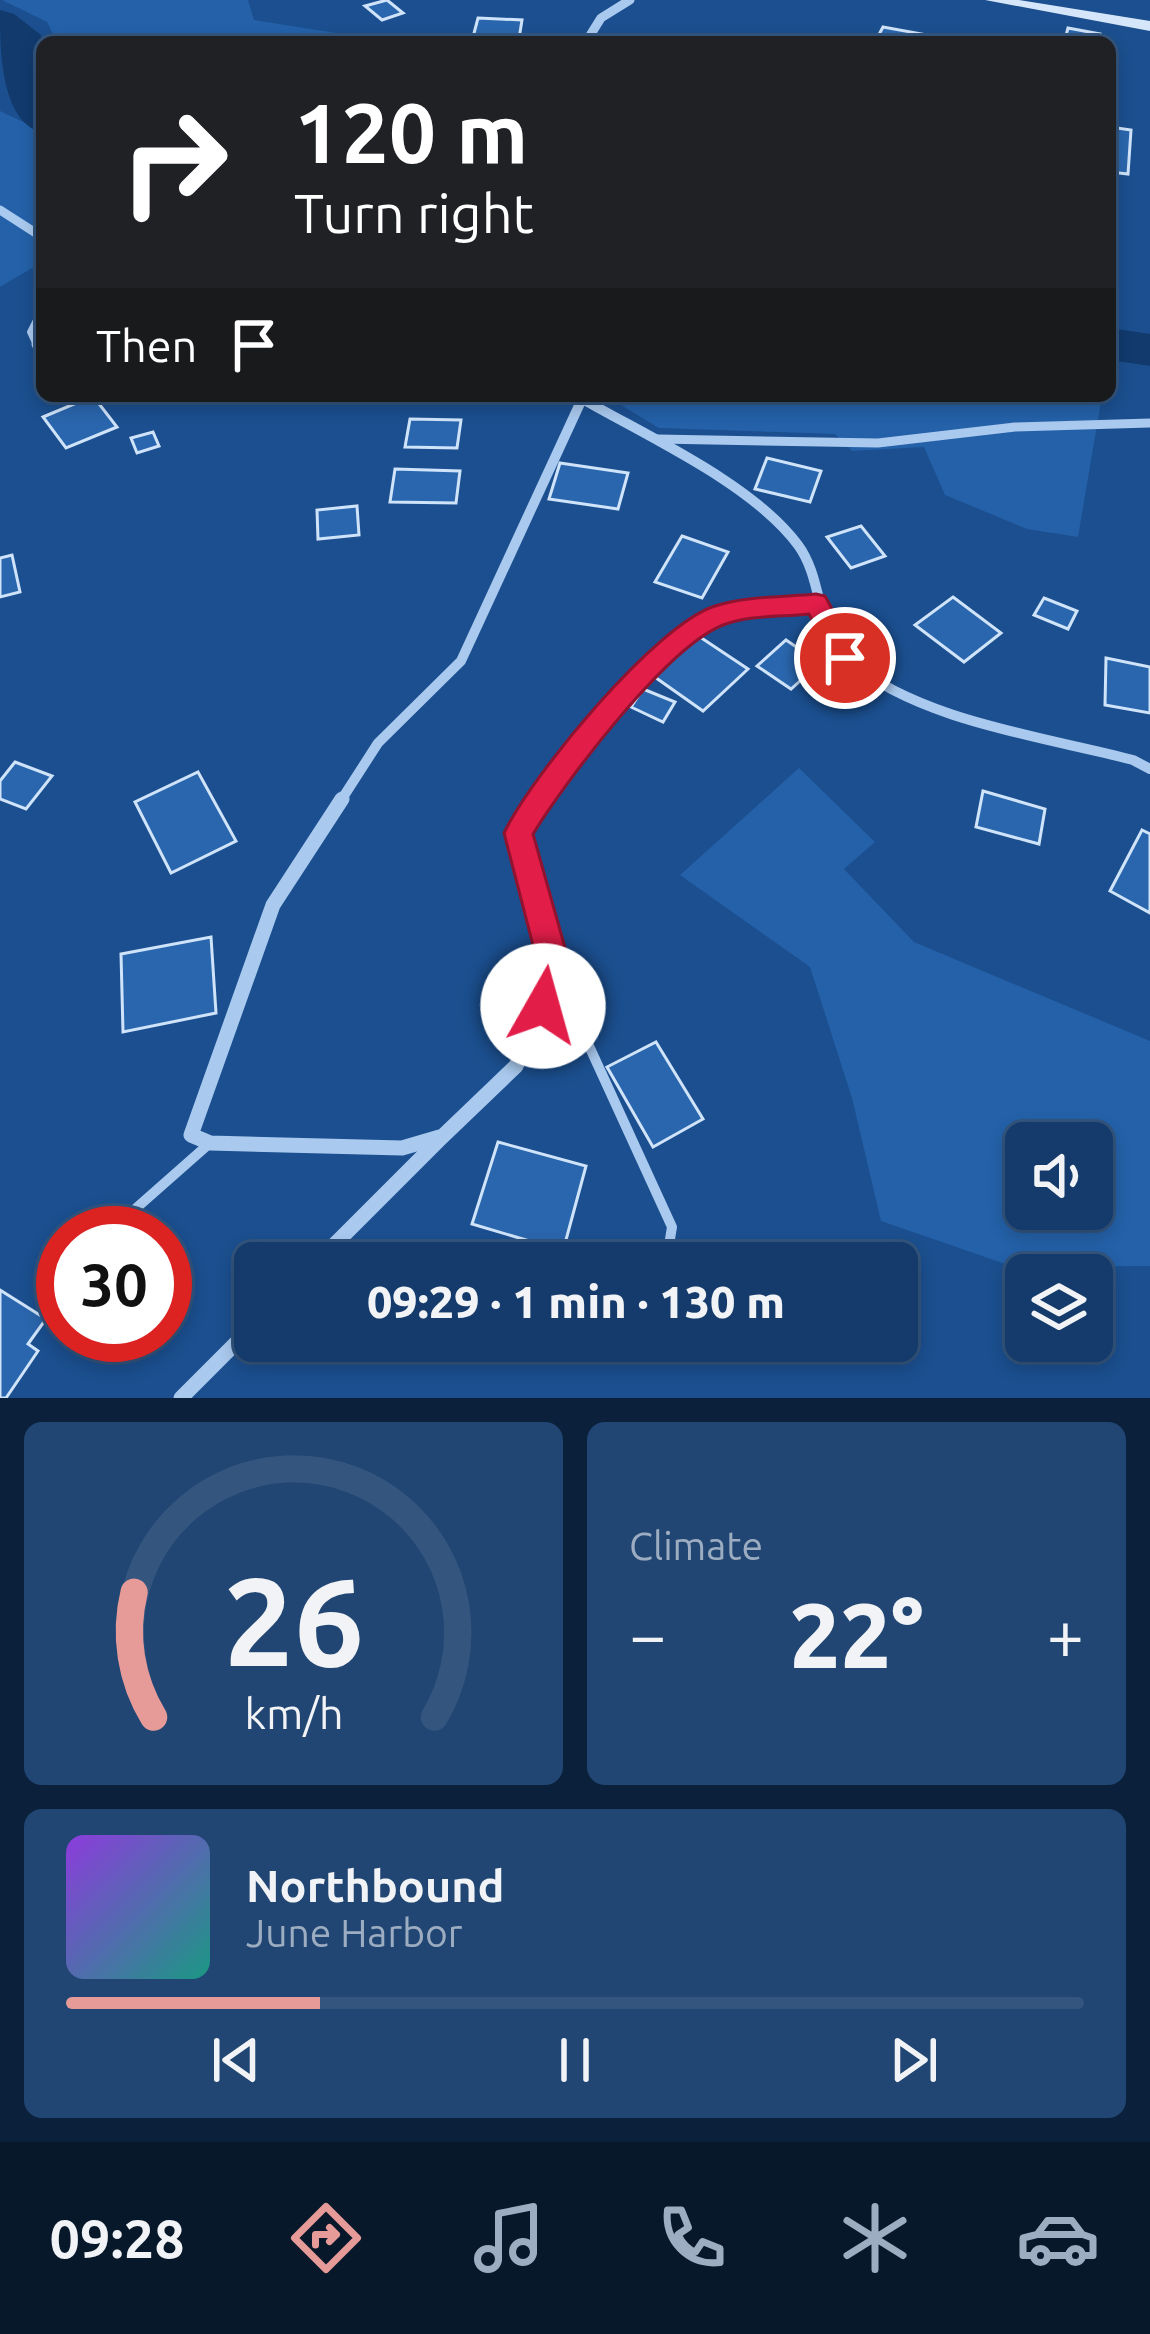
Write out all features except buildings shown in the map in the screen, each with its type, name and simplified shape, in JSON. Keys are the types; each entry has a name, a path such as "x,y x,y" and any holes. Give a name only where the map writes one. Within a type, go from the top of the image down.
{"street":[{"path":"590,36 601,18 630,0"},
{"path":"992,0 1150,26"},
{"path":"0,210 36,233"},
{"path":"442,1136 402,1148 210,1143 191,1136 273,905 379,742 461,661 578,402"},
{"path":"588,402 776,519 802,550 816,603 845,658 908,698 1150,769"},
{"path":"337,1242 516,1066 557,976 518,833 550,781 668,649 719,614 816,603"},
{"path":"181,1398 234,1345"}],"lane":[{"path":"646,438 878,443 1015,428 1150,423"},
{"path":"557,976 672,1227 670,1242"},
{"path":"139,1206 210,1143"}],"shaded area":[{"path":"2,0 248,0 254,20 354,36 54,36 47,22"},
{"path":"0,111 36,128 36,266 0,287"},
{"path":"616,402 1101,402 1078,537 1027,529 945,495 924,447 852,451 835,434 659,428"},
{"path":"799,768 875,842 844,869 914,942 1150,1041 1150,1266 1113,1266 1113,1254 1005,1254 1005,1264 881,1221 852,1098 810,967 680,875"}],"waterway":[{"path":"0,22 21,35 30,108 36,114"},
{"path":"1116,345 1150,350"}],"route":[{"path":"543,1006 557,976 518,833 550,781 668,649 719,614 816,603 845,658"}]}
